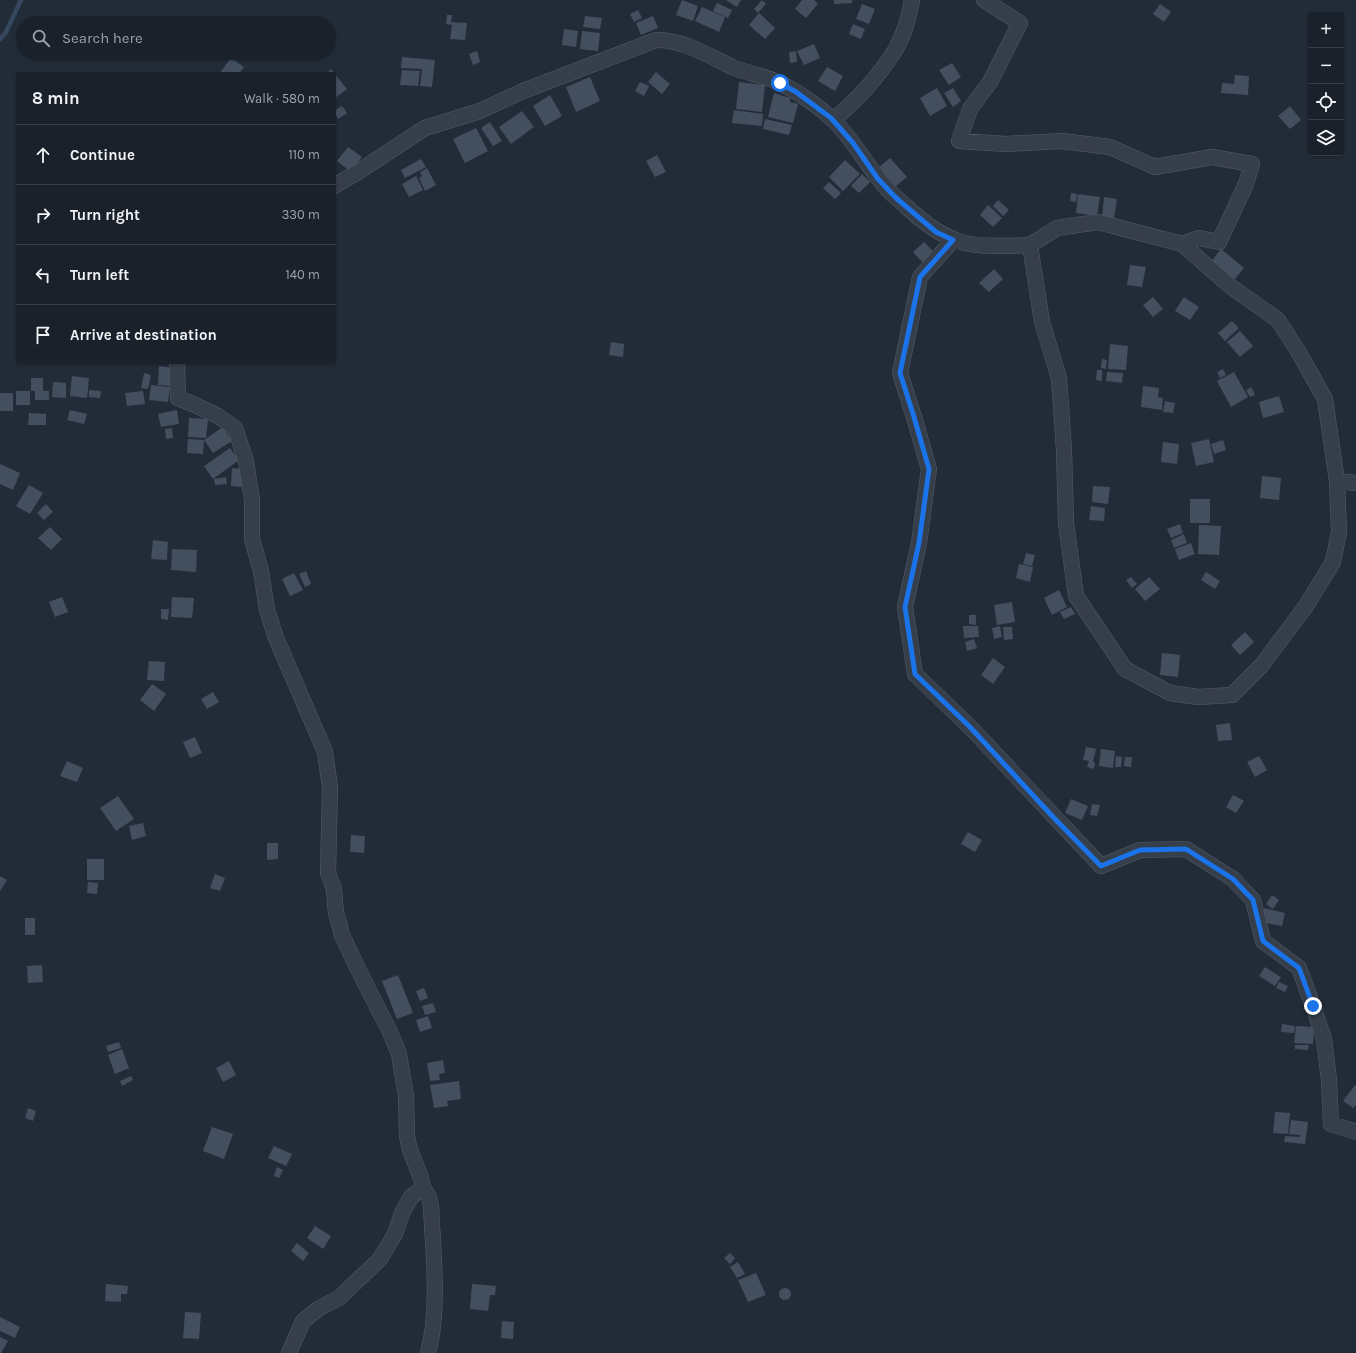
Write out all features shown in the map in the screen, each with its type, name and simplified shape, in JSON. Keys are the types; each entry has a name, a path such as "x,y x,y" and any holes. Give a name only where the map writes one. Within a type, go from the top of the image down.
{"street":[{"path":"833,120 846,110 875,78 895,51 908,19 912,0"},
{"path":"984,0 1020,23 990,82 970,109 959,141 1006,144 1062,140 1110,147 1155,167 1212,157 1252,164 1246,184 1219,242 1199,238 1182,244"},
{"path":"336,185 425,128 480,111 523,91 656,40 671,40 738,69 776,81 796,92 833,120 853,143 878,179 892,194 931,228 953,240 964,244 983,246 1030,245 1057,228 1098,222 1182,244 1230,286 1278,320 1290,338 1325,399 1337,481 1339,532 1333,562 1306,606 1265,660 1232,694 1198,697 1170,693 1125,669 1076,596 1066,523 1064,450 1059,378 1042,322 1030,245"},
{"path":"953,240 920,277 900,373 929,469 919,543 905,607 915,674 970,727 1054,818 1101,866 1140,850 1186,849 1233,879 1253,900 1263,941 1299,968 1324,1039 1329,1080 1331,1124 1356,1132"},
{"path":"178,364 178,398 218,416 235,428 246,461 252,500 252,539 261,571 267,610 276,638 326,752 330,787 328,873 334,889 336,913 342,935 390,1032 399,1054 406,1096 407,1136 410,1150 421,1178 423,1188 429,1197 431,1206 434,1286 433,1318 428,1353"},
{"path":"1337,481 1356,483"},
{"path":"289,1353 303,1321 318,1309 339,1298 380,1259 395,1234 403,1211 412,1197 423,1188"}],"building":[{"path":"682,0 698,6 693,21 676,15"},
{"path":"726,0 741,0 737,7"},
{"path":"762,0 766,4 758,13 754,9"},
{"path":"802,0 814,0 818,4 806,18 795,9"},
{"path":"834,0 852,0 852,3 834,4"},
{"path":"717,3 732,10 728,18 713,11"},
{"path":"862,4 875,9 869,24 856,19"},
{"path":"1160,4 1171,12 1164,22 1153,14"},
{"path":"702,7 725,17 719,32 695,21"},
{"path":"638,10 642,18 634,22 630,14"},
{"path":"759,13 775,28 765,39 749,25"},
{"path":"447,15 452,15 451,22 467,23 465,40 450,39 452,25 446,24"},
{"path":"585,16 602,18 600,29 583,27"},
{"path":"653,16 658,28 641,35 636,23"},
{"path":"853,24 865,29 861,39 849,34"},
{"path":"564,29 578,31 576,47 562,45"},
{"path":"582,31 600,33 598,51 580,49"},
{"path":"814,44 820,58 804,65 797,51"},
{"path":"477,51 480,62 473,65 469,54"},
{"path":"796,51 797,62 790,63 789,52"},
{"path":"402,57 435,60 432,87 420,86 422,69 401,68"},
{"path":"230,60 234,60 244,67 240,72 220,72"},
{"path":"952,63 961,77 949,85 939,70"},
{"path":"827,67 843,76 835,91 818,81"},
{"path":"402,70 420,71 418,86 400,85"},
{"path":"656,72 670,84 662,94 648,82"},
{"path":"336,75 347,89 336,97"},
{"path":"1235,75 1249,76 1248,95 1221,93 1222,83 1234,84"},
{"path":"590,77 600,101 576,112 566,87"},
{"path":"640,82 649,86 644,96 635,91"},
{"path":"739,82 765,85 762,112 736,109"},
{"path":"937,88 947,106 930,116 920,98"},
{"path":"953,88 961,101 953,107 944,93"},
{"path":"774,93 790,98 790,102 798,104 793,123 768,117"},
{"path":"550,95 562,116 545,126 533,106"},
{"path":"342,106 347,113 338,119 336,110"},
{"path":"1290,106 1301,120 1290,129 1278,116"},
{"path":"734,110 763,114 762,126 732,123"},
{"path":"522,111 534,127 511,144 499,127"},
{"path":"765,119 792,125 789,135 763,129"},
{"path":"490,122 502,141 493,146 481,128"},
{"path":"476,128 488,151 465,163 453,139"},
{"path":"348,147 362,157 351,172 337,161"},
{"path":"657,155 666,172 655,177 646,161"},
{"path":"890,158 907,177 895,187 878,168"},
{"path":"421,159 426,167 405,178 401,170"},
{"path":"845,160 860,174 843,191 829,177"},
{"path":"427,168 436,185 425,191 419,178 422,176 420,172"},
{"path":"862,174 870,182 859,193 851,186"},
{"path":"416,176 423,190 409,197 402,184"},
{"path":"829,182 841,193 835,199 823,188"},
{"path":"1071,193 1077,194 1076,202 1070,201"},
{"path":"1078,194 1100,197 1097,216 1076,213"},
{"path":"1104,197 1117,199 1114,219 1102,217"},
{"path":"998,200 1009,210 1003,216 993,206"},
{"path":"988,205 1002,218 993,227 980,215"},
{"path":"924,242 934,252 923,263 913,252"},
{"path":"1221,249 1244,268 1234,280 1211,262"},
{"path":"1130,265 1146,267 1142,287 1127,285"},
{"path":"994,269 1003,279 989,292 979,283"},
{"path":"1153,297 1163,309 1153,317 1143,305"},
{"path":"1184,297 1199,307 1190,320 1175,311"},
{"path":"1232,321 1239,328 1225,341 1218,333"},
{"path":"1240,331 1253,346 1240,357 1227,342"},
{"path":"611,342 624,344 623,357 609,355"},
{"path":"1110,344 1128,346 1126,370 1108,369"},
{"path":"1102,359 1107,360 1106,369 1101,368"},
{"path":"159,366 174,368 173,386 158,385"},
{"path":"1223,369 1226,375 1220,378 1217,372"},
{"path":"1097,370 1102,370 1102,381 1096,380"},
{"path":"1107,372 1123,373 1122,383 1106,381"},
{"path":"1234,372 1248,397 1231,407 1217,381"},
{"path":"144,373 151,375 148,389 141,388"},
{"path":"72,376 89,378 87,398 70,396"},
{"path":"31,378 43,378 43,391 31,391"},
{"path":"53,382 66,383 66,398 52,397"},
{"path":"151,385 170,387 168,402 149,400"},
{"path":"1143,386 1159,388 1158,397 1163,398 1162,410 1141,407"},
{"path":"1251,387 1255,395 1250,397 1246,390"},
{"path":"89,390 101,391 100,398 89,397"},
{"path":"16,391 30,391 30,405 16,405"},
{"path":"35,391 49,391 49,400 35,400"},
{"path":"143,391 145,404 127,406 125,393"},
{"path":"0,393 13,393 13,411 0,411"},
{"path":"1279,396 1284,412 1263,418 1259,402"},
{"path":"1165,401 1175,403 1173,413 1163,412"},
{"path":"70,410 87,414 84,424 67,420"},
{"path":"177,410 179,424 161,427 158,414"},
{"path":"29,413 46,414 46,425 28,425"},
{"path":"189,418 208,419 206,438 188,437"},
{"path":"223,427 232,441 213,453 204,440"},
{"path":"172,428 173,438 166,439 165,429"},
{"path":"188,439 204,440 203,454 187,453"},
{"path":"1209,439 1214,462 1196,466 1191,443"},
{"path":"1223,440 1226,450 1214,454 1211,444"},
{"path":"1163,442 1179,444 1177,464 1161,462"},
{"path":"230,448 239,460 213,479 204,466"},
{"path":"0,464 20,473 13,490 0,484"},
{"path":"232,468 243,469 242,487 231,486"},
{"path":"1262,476 1281,478 1279,500 1260,498"},
{"path":"226,477 227,484 215,485 214,479"},
{"path":"29,485 43,493 30,514 16,506"},
{"path":"1093,486 1110,487 1108,504 1092,502"},
{"path":"1190,499 1210,499 1210,523 1190,523"},
{"path":"46,504 53,512 44,520 37,513"},
{"path":"1091,506 1105,508 1104,521 1089,520"},
{"path":"1180,524 1183,533 1171,538 1167,529"},
{"path":"1199,525 1221,526 1219,555 1198,554"},
{"path":"50,527 62,539 51,550 38,538"},
{"path":"1184,534 1187,543 1174,548 1171,540"},
{"path":"153,540 168,542 167,560 151,559"},
{"path":"1191,543 1195,554 1179,560 1175,549"},
{"path":"172,549 197,550 196,572 171,570"},
{"path":"1026,553 1035,555 1032,566 1023,564"},
{"path":"1019,564 1033,567 1030,582 1016,578"},
{"path":"306,571 311,584 305,587 299,574"},
{"path":"1206,572 1220,581 1215,589 1201,580"},
{"path":"294,573 303,590 290,596 282,579"},
{"path":"1131,577 1137,584 1132,588 1126,580"},
{"path":"1149,577 1160,589 1145,601 1135,589"},
{"path":"1059,590 1067,607 1052,615 1044,598"},
{"path":"62,597 68,612 55,617 49,602"},
{"path":"172,597 194,598 192,618 171,617"},
{"path":"1012,602 1015,622 997,625 994,605"},
{"path":"1071,607 1075,614 1064,619 1060,612"},
{"path":"161,609 169,609 168,620 161,619"},
{"path":"969,615 976,615 976,625 969,624"},
{"path":"963,626 978,626 979,637 964,638"},
{"path":"1000,626 1002,637 994,639 992,628"},
{"path":"1003,627 1012,627 1013,639 1004,640"},
{"path":"1245,632 1254,642 1240,655 1231,645"},
{"path":"974,639 977,648 967,651 965,642"},
{"path":"1162,653 1180,655 1178,677 1160,675"},
{"path":"993,658 1005,667 993,684 981,675"},
{"path":"149,661 165,662 164,681 147,680"},
{"path":"152,684 166,694 154,711 140,700"},
{"path":"213,692 219,702 207,709 201,699"},
{"path":"1230,723 1232,740 1218,741 1216,725"},
{"path":"195,737 202,753 190,758 183,742"},
{"path":"1086,747 1096,749 1093,762 1095,763 1094,769 1087,767 1089,761 1083,760"},
{"path":"1101,749 1115,751 1113,768 1099,766"},
{"path":"1116,756 1122,757 1121,767 1115,767"},
{"path":"1259,756 1267,770 1255,777 1247,762"},
{"path":"1125,757 1132,757 1131,767 1124,766"},
{"path":"67,761 83,768 77,782 60,776"},
{"path":"1233,795 1244,801 1236,813 1226,807"},
{"path":"118,796 134,819 116,831 100,808"},
{"path":"1071,799 1088,806 1082,820 1065,813"},
{"path":"1092,804 1100,805 1097,816 1090,815"},
{"path":"143,823 146,836 132,840 129,826"},
{"path":"968,832 982,840 975,852 961,844"},
{"path":"351,835 365,836 364,853 350,852"},
{"path":"267,843 278,843 278,859 267,860"},
{"path":"87,859 104,859 104,880 87,880"},
{"path":"215,874 225,878 220,891 210,888"},
{"path":"0,876 7,880 0,891"},
{"path":"88,882 98,883 97,894 87,893"},
{"path":"1272,895 1279,900 1273,909 1266,904"},
{"path":"1264,908 1285,913 1282,926 1261,922"},
{"path":"25,918 35,918 35,935 25,935"},
{"path":"42,965 43,982 28,983 27,966"},
{"path":"1265,967 1281,977 1275,986 1259,976"},
{"path":"398,975 413,1013 397,1019 382,981"},
{"path":"1279,982 1288,986 1285,992 1276,988"},
{"path":"424,988 428,998 420,1001 416,991"},
{"path":"433,1003 436,1012 425,1015 422,1006"},
{"path":"428,1016 432,1028 420,1032 416,1020"},
{"path":"1282,1024 1295,1026 1294,1033 1281,1032"},
{"path":"1296,1026 1314,1027 1313,1044 1294,1043"},
{"path":"119,1042 121,1048 108,1052 106,1046"},
{"path":"1295,1045 1309,1045 1308,1050 1295,1049"},
{"path":"122,1049 129,1068 115,1074 108,1055"},
{"path":"443,1060 445,1073 439,1074 440,1080 430,1081 427,1063"},
{"path":"229,1061 236,1075 223,1082 216,1068"},
{"path":"131,1076 133,1080 122,1086 120,1081"},
{"path":"459,1081 461,1099 447,1101 448,1106 434,1108 430,1085"},
{"path":"1355,1085 1356,1105 1353,1108 1343,1101"},
{"path":"28,1108 36,1111 33,1121 25,1118"},
{"path":"1275,1112 1290,1113 1288,1134 1273,1133"},
{"path":"1291,1120 1308,1122 1305,1144 1284,1142 1285,1136 1300,1137 1300,1135 1289,1134"},
{"path":"212,1127 233,1134 224,1159 203,1151"},
{"path":"274,1146 292,1154 286,1166 268,1158"},
{"path":"277,1167 283,1170 279,1178 274,1176"},
{"path":"315,1226 331,1236 323,1249 307,1238"},
{"path":"297,1243 309,1253 303,1261 291,1251"},
{"path":"730,1253 735,1258 730,1264 724,1258"},
{"path":"738,1262 745,1274 737,1278 730,1267"},
{"path":"756,1273 766,1295 748,1302 738,1280"},
{"path":"106,1284 128,1286 127,1294 121,1294 121,1302 105,1301"},
{"path":"472,1284 496,1286 495,1295 490,1295 488,1311 470,1309"},
{"path":"783,1288 787,1288 791,1294 787,1300 783,1300 779,1296 779,1292"},
{"path":"185,1312 201,1313 199,1339 183,1338"},
{"path":"0,1317 20,1327 15,1338 0,1331"},
{"path":"502,1321 514,1322 513,1339 501,1338"},
{"path":"0,1337 8,1341 1,1353 0,1353"}],"waterway":[{"path":"0,39 6,32 21,0"}],"route":[{"path":"780,83 796,92 831,118 853,143 884,187 936,232 953,240 920,277 900,373 929,469 919,543 905,607 915,674 970,727 1054,818 1101,866 1140,850 1186,849 1233,879 1253,900 1263,941 1299,968 1313,1006"}]}
